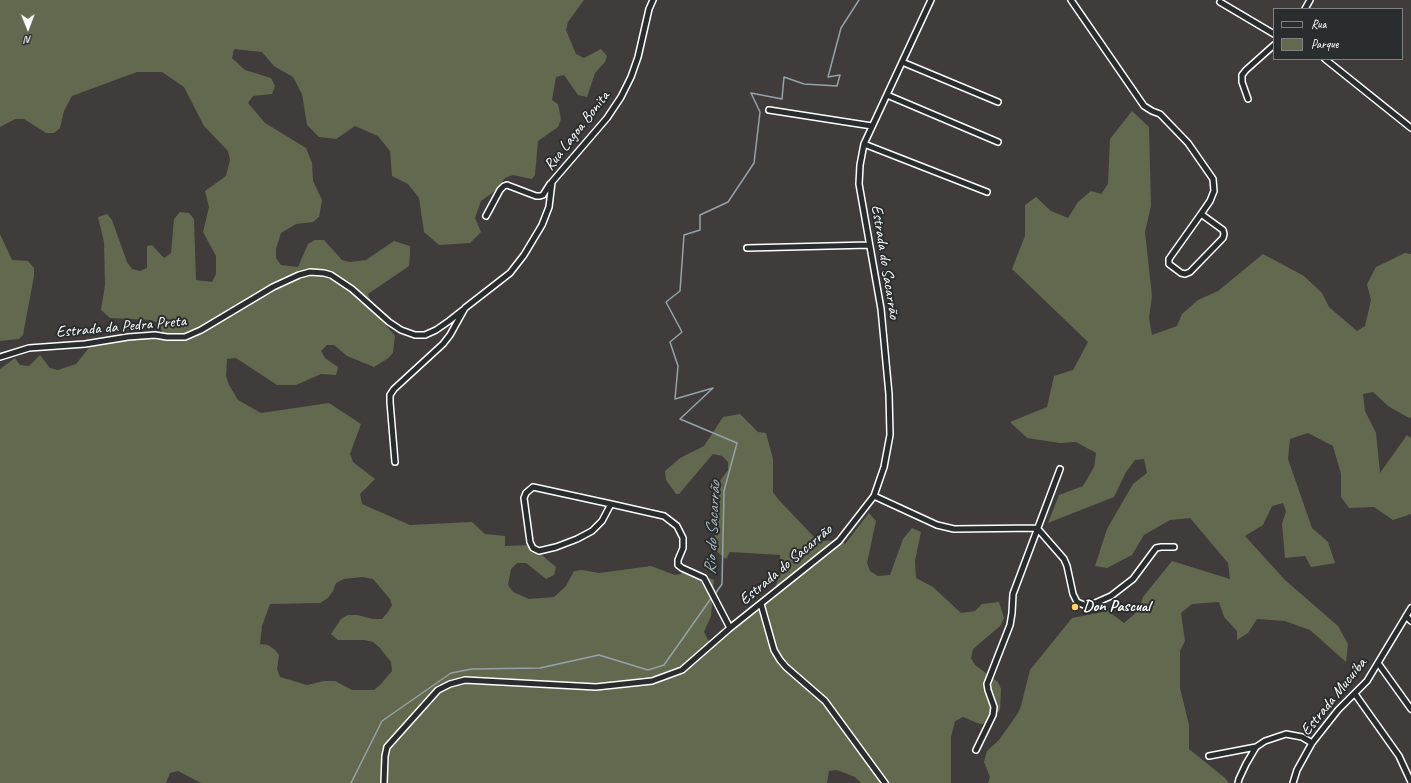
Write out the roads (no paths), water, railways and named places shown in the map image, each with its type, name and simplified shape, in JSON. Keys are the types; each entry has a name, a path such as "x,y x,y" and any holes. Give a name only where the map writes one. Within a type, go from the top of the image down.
{"street":[{"name":"Rua Lagoa Bonita","path":"395,462 390,395 394,389 443,344 450,335 465,308 510,273 524,256 542,225 549,207 552,182 607,118 631,77 638,57 649,9 653,0"},
{"name":"Estrada do Sacarrão","path":"384,783 385,756 388,747 438,690 450,684 465,680 596,687 652,682 682,670 730,628 839,541 874,496 884,467 890,435 889,394 881,309 859,184 860,165 864,144 931,0"},
{"path":"1071,0 1144,106 1160,114 1183,139 1213,179 1214,191 1210,201 1169,260 1169,264 1181,273 1185,274 1190,272 1223,238 1223,230 1201,214"},
{"path":"1220,2 1273,33"},
{"path":"1248,99 1242,82 1242,75 1273,46"},
{"path":"1326,60 1411,128"},
{"path":"902,62 998,102"},
{"path":"887,95 998,142"},
{"path":"769,110 872,126"},
{"path":"864,144 987,192"},
{"path":"486,216 493,202 504,186 508,185 536,196 540,196 543,195 552,182"},
{"path":"747,248 870,245"},
{"name":"Estrada da Pedra Preta","path":"0,358 29,348 85,344 128,336 155,335 184,337 201,330 273,287 299,275 310,272 324,273 331,276 352,289 389,322 401,330 415,335 425,335 436,330 449,322 465,308"},
{"path":"976,750 993,715 994,707 987,684 1010,625 1013,594 1060,469"},
{"path":"611,504 602,521 592,531 577,539 556,547 539,551 533,548 530,542 524,498 526,493 533,488 611,504 664,516 677,526 683,538 683,548 678,560 678,565 704,578 730,628"},
{"path":"874,496 937,525 954,529 1037,528 1064,559 1076,602 1084,605 1093,604 1111,596 1133,579 1156,548 1174,547"},
{"path":"761,604 774,650 780,660 825,701 886,783"},
{"name":"Estrada Mucuíba","path":"1293,783 1312,743 1338,710 1367,681 1411,608"},
{"path":"1406,616 1411,621"},
{"path":"1378,663 1411,708"},
{"path":"1355,694 1399,756 1411,782"},
{"path":"1209,756 1256,747 1265,741 1286,734 1302,737 1312,743"},
{"path":"1238,783 1246,764 1256,747"}],"waterway":[{"name":"Rio do Sacarrão","path":"715,594 722,584 724,491 737,443 680,419 713,388 675,399 678,366 670,342 682,332 666,302 680,291 684,235 700,230 700,215 728,202 754,163 760,112 751,93 782,99 784,77 804,84 837,86 840,75 828,77 841,28 859,0"},
{"name":"Rio do Sacarrão","path":"351,783 382,721 451,673 472,669 540,668 599,655 648,670 664,665 712,597"}],"place":[{"name":"Don Pascual","path":"1075,607"}]}
